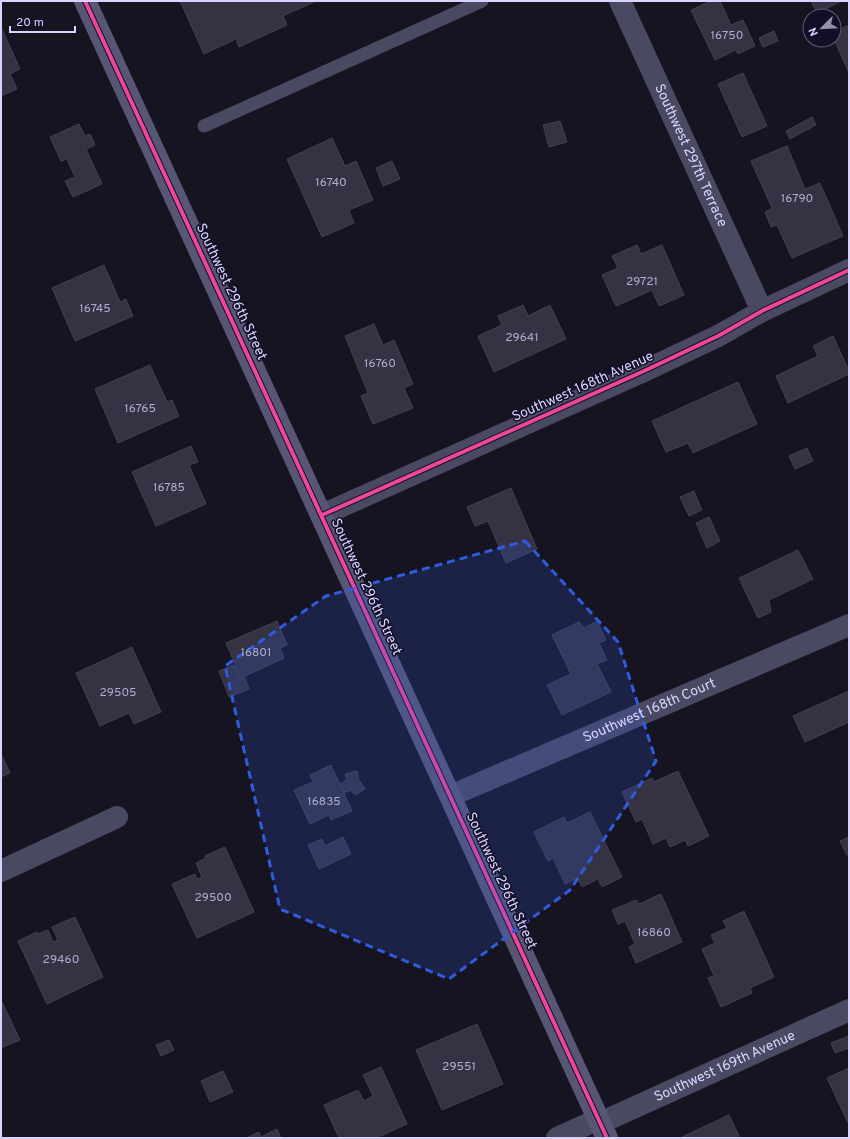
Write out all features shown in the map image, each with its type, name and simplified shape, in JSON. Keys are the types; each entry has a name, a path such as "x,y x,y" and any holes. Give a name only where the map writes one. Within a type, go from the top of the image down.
{"street":[{"name":"Southwest 296th Street","path":"85,1 602,1127"},
{"name":"Southwest 297th Terrace","path":"620,1 762,311"},
{"name":"Southwest 168th Avenue","path":"322,515 644,371 718,336 762,311 849,270"},
{"name":"Southwest 168th Court","path":"450,796 849,625"},
{"path":"1,871 117,817"},
{"name":"Southwest 169th Avenue","path":"557,1138 602,1127 849,1010"}],"lane":[{"path":"204,126 482,1"}],"highlighted area":[{"path":"525,541 618,642 656,761 570,890 449,979 280,909 225,666 326,596"}],"building":[{"path":"180,1 316,1 283,16 287,25 239,47 236,39 204,54"},
{"path":"711,1 720,1 731,25 743,20 755,46 738,54 736,50 715,60 691,10"},
{"path":"811,1 842,1 827,8 814,8"},
{"path":"849,25 849,73 838,48 842,48 842,28"},
{"path":"1,27 20,69 10,74 17,89 1,96"},
{"path":"774,31 778,41 763,47 759,38"},
{"path":"743,73 767,126 742,137 718,84"},
{"path":"812,117 816,125 790,139 786,131"},
{"path":"560,121 567,142 549,147 543,125"},
{"path":"79,124 85,136 90,134 95,145 86,149 102,184 73,197 65,181 75,177 67,159 61,161 50,137"},
{"path":"332,138 345,166 356,161 373,200 349,210 354,223 322,237 287,159"},
{"path":"787,146 805,189 820,183 843,236 792,258 777,225 771,227 765,212 772,208 751,161"},
{"path":"392,161 400,179 383,186 376,168"},
{"path":"637,245 641,254 662,245 684,295 659,306 652,290 616,306 602,275 618,268 612,256"},
{"path":"104,265 120,302 126,299 133,316 75,341 52,288"},
{"path":"523,305 528,316 550,305 566,339 494,372 478,336 502,325 498,316"},
{"path":"374,324 383,345 394,340 413,384 404,388 413,408 373,424 361,396 368,393 345,336"},
{"path":"833,336 849,374 788,403 776,376 818,356 813,346"},
{"path":"150,365 167,402 172,400 179,416 118,443 95,389"},
{"path":"738,382 757,424 693,453 688,443 666,452 652,421"},
{"path":"191,446 198,462 189,465 206,504 156,526 132,472"},
{"path":"807,448 813,461 795,469 789,456"},
{"path":"511,488 537,549 506,563 488,521 475,526 467,507"},
{"path":"694,491 702,510 689,516 680,497"},
{"path":"709,517 720,541 707,548 696,523"},
{"path":"798,550 813,579 769,600 771,612 758,618 739,578"},
{"path":"277,621 287,645 280,648 284,658 241,678 226,643"},
{"path":"597,621 606,640 599,643 607,660 597,664 611,692 562,715 547,685 571,674 552,635 579,622 584,628"},
{"path":"132,647 161,712 134,724 129,713 100,726 76,673"},
{"path":"234,665 240,679 245,678 249,689 229,697 219,671"},
{"path":"849,691 849,722 805,742 793,716"},
{"path":"1,754 10,773 1,777"},
{"path":"331,765 352,811 331,820 329,815 310,824 294,790 313,782 310,775"},
{"path":"357,771 359,780 365,789 355,795 351,790 344,793 339,784 347,780 345,774"},
{"path":"678,771 709,836 688,846 685,840 670,847 666,838 653,844 642,819 636,822 622,792 652,778 654,782"},
{"path":"590,812 622,877 602,887 598,879 582,887 577,878 565,884 553,858 548,861 534,832 564,817 567,823"},
{"path":"343,837 351,854 319,869 308,845 322,839 325,846"},
{"path":"849,837 849,854 847,855 840,841"},
{"path":"225,847 254,912 197,938 172,884 195,874 197,879 202,877 196,863 206,858 205,856"},
{"path":"661,894 682,942 636,963 629,947 635,944 625,921 618,924 612,910 636,900 639,904"},
{"path":"744,911 774,977 750,988 752,993 721,1007 708,978 714,976 702,949 715,943 711,935 727,928 723,921"},
{"path":"75,917 103,977 47,1004 18,941 37,932 38,934 48,930 53,942 58,940 52,927"},
{"path":"1,1000 20,1040 1,1048"},
{"path":"477,1024 503,1084 442,1110 416,1050"},
{"path":"849,1036 849,1048 835,1053 831,1043"},
{"path":"169,1040 174,1050 161,1056 156,1045"},
{"path":"381,1067 407,1124 376,1138 339,1138 324,1105 358,1090 364,1101 373,1096 363,1075"},
{"path":"849,1068 849,1125 827,1078"},
{"path":"223,1071 233,1092 210,1102 201,1081"},
{"path":"729,1115 740,1138 680,1138"},
{"path":"277,1129 281,1138 246,1138 259,1132 261,1137"}],"cycle path":[{"path":"85,1 607,1138"},
{"path":"322,515 644,371 718,336 762,311 849,270"}]}
